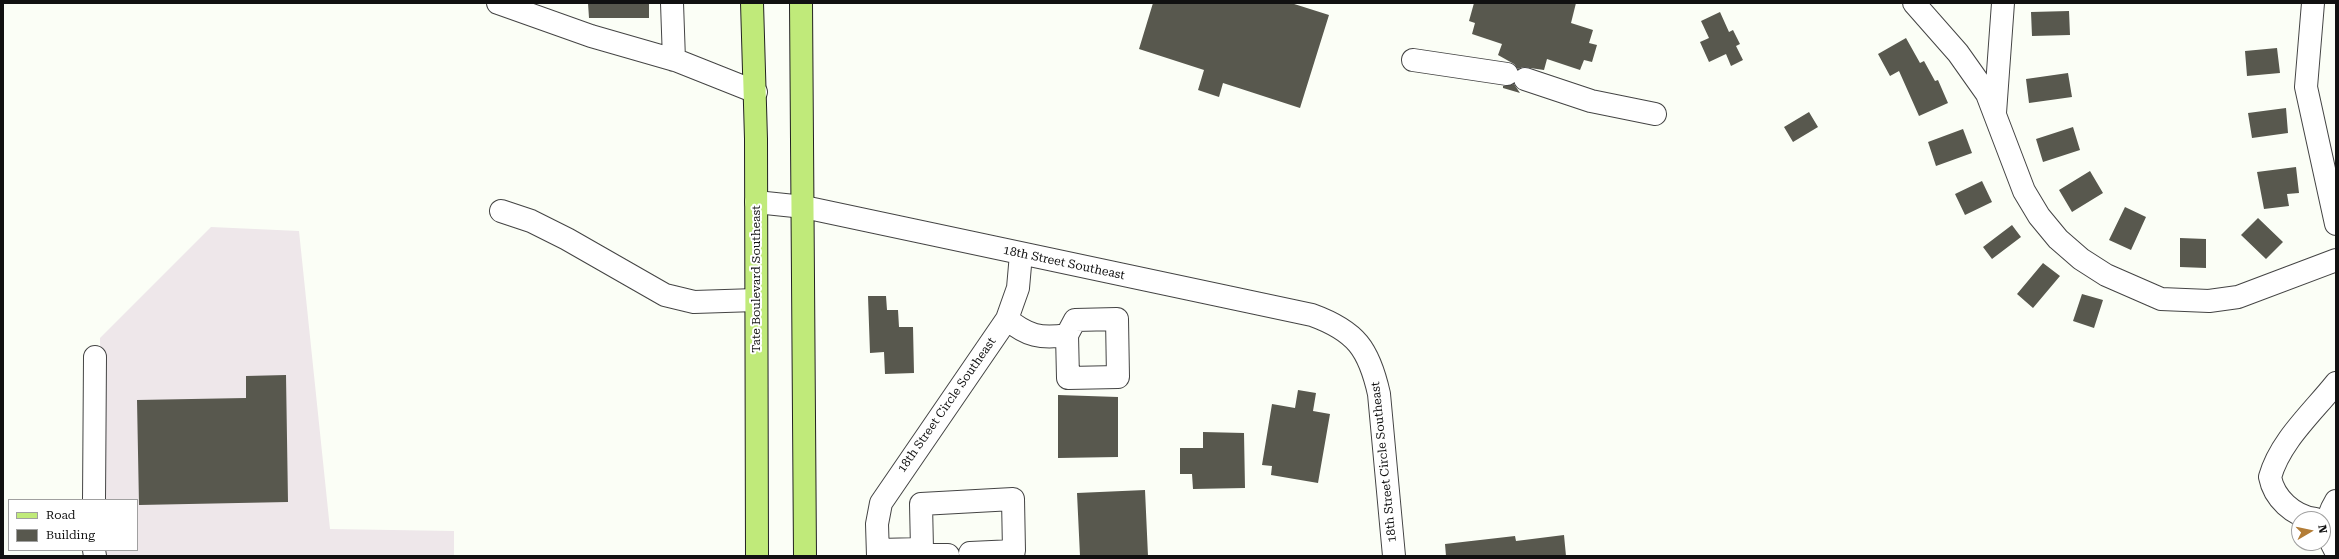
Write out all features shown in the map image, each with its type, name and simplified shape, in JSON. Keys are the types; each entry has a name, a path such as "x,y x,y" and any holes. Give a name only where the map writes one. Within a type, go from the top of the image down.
{"main road":[{"name":"Tate Boulevard Southeast","path":"752,3 756,92 757,556"},
{"path":"801,3 804,207 805,556"}],"street":[{"path":"498,3 591,36 674,60 756,92"},
{"path":"672,3 674,60"},
{"path":"1914,3 1958,53 1987,94 2024,191 2039,216 2058,239 2081,259 2106,275 2161,299 2209,301 2238,297 2336,260"},
{"path":"1995,115 2003,3"},
{"path":"2313,3 2307,47 2306,87 2336,224"},
{"path":"1413,60 1516,76 1591,101 1655,114"},
{"name":"18th Street Southeast","path":"756,202 804,207 1312,315 1339,327 1362,347"},
{"path":"501,211 531,221 567,239 665,295 694,302 756,300"},
{"name":"18th Street Circle Southeast","path":"878,553 878,513 886,493 1006,319 1018,288 1021,254"},
{"path":"1006,319 1027,334 1043,336 1067,335"},
{"name":"18th Street Circle Southeast","path":"1362,347 1374,372 1379,394 1394,556"},
{"path":"94,499 95,357"},
{"path":"2293,511 2277,495 2270,477 2273,465 2283,448 2336,383"},
{"path":"911,551 921,504 1013,499 1014,551 970,553"},
{"path":"2328,511 2336,501"},
{"path":"2331,543 2336,552"},
{"path":"878,553 911,551 928,555 948,555"}],"shaded area":[{"path":"211,227 299,231 330,529 454,531 454,556 104,556 104,551 138,551 138,499 103,499 100,338"}],"building":[{"path":"588,3 649,3 649,18 589,18"},
{"path":"1153,3 1291,3 1329,15 1300,108 1223,83 1219,97 1198,90 1204,70 1139,49"},
{"path":"1474,3 1576,3 1571,23 1593,30 1589,43 1597,45 1592,62 1584,60 1580,70 1547,59 1544,70 1523,67 1518,69 1514,64 1498,55 1502,44 1472,34 1475,23 1469,21"},
{"path":"2069,11 2070,35 2032,36 2031,12"},
{"path":"1720,12 1729,32 1733,30 1740,44 1736,46 1743,60 1731,66 1726,54 1709,62 1700,42 1709,38 1701,21"},
{"path":"1906,38 1920,63 1924,61 1935,81 1938,80 1948,103 1919,116 1899,71 1890,76 1878,54"},
{"path":"2277,48 2280,73 2247,76 2245,51"},
{"path":"2068,73 2072,97 2029,103 2026,79"},
{"path":"1514,84 1520,93 1503,88 1503,86"},
{"path":"2286,108 2288,133 2252,138 2248,113"},
{"path":"1809,112 1818,127 1793,142 1784,127"},
{"path":"2073,127 2080,150 2043,162 2036,139"},
{"path":"1963,129 1972,153 1936,166 1928,142"},
{"path":"2296,167 2299,193 2287,194 2289,206 2264,209 2257,172"},
{"path":"2090,171 2103,193 2072,212 2059,190"},
{"path":"1982,181 1992,202 1965,215 1955,194"},
{"path":"2125,207 2146,217 2131,250 2109,240"},
{"path":"2258,218 2283,242 2266,259 2241,235"},
{"path":"2012,225 2021,237 1992,259 1983,247"},
{"path":"2180,238 2206,239 2206,268 2180,267"},
{"path":"2043,263 2060,276 2033,308 2017,294"},
{"path":"2082,294 2103,300 2094,328 2073,321"},
{"path":"868,296 886,296 887,310 898,310 899,327 913,327 914,373 885,374 884,352 870,353"},
{"path":"286,375 288,502 139,505 137,400 246,398 246,376"},
{"path":"1298,390 1316,393 1313,411 1330,414 1318,483 1271,475 1272,466 1262,465 1272,404 1295,408"},
{"path":"1058,395 1118,397 1118,457 1058,458"},
{"path":"1203,432 1244,433 1245,488 1193,489 1192,474 1180,474 1180,448 1203,448"},
{"path":"1145,490 1148,556 1080,556 1077,493"},
{"path":"1564,535 1566,556 1446,556 1445,544 1515,536 1516,541"}]}
